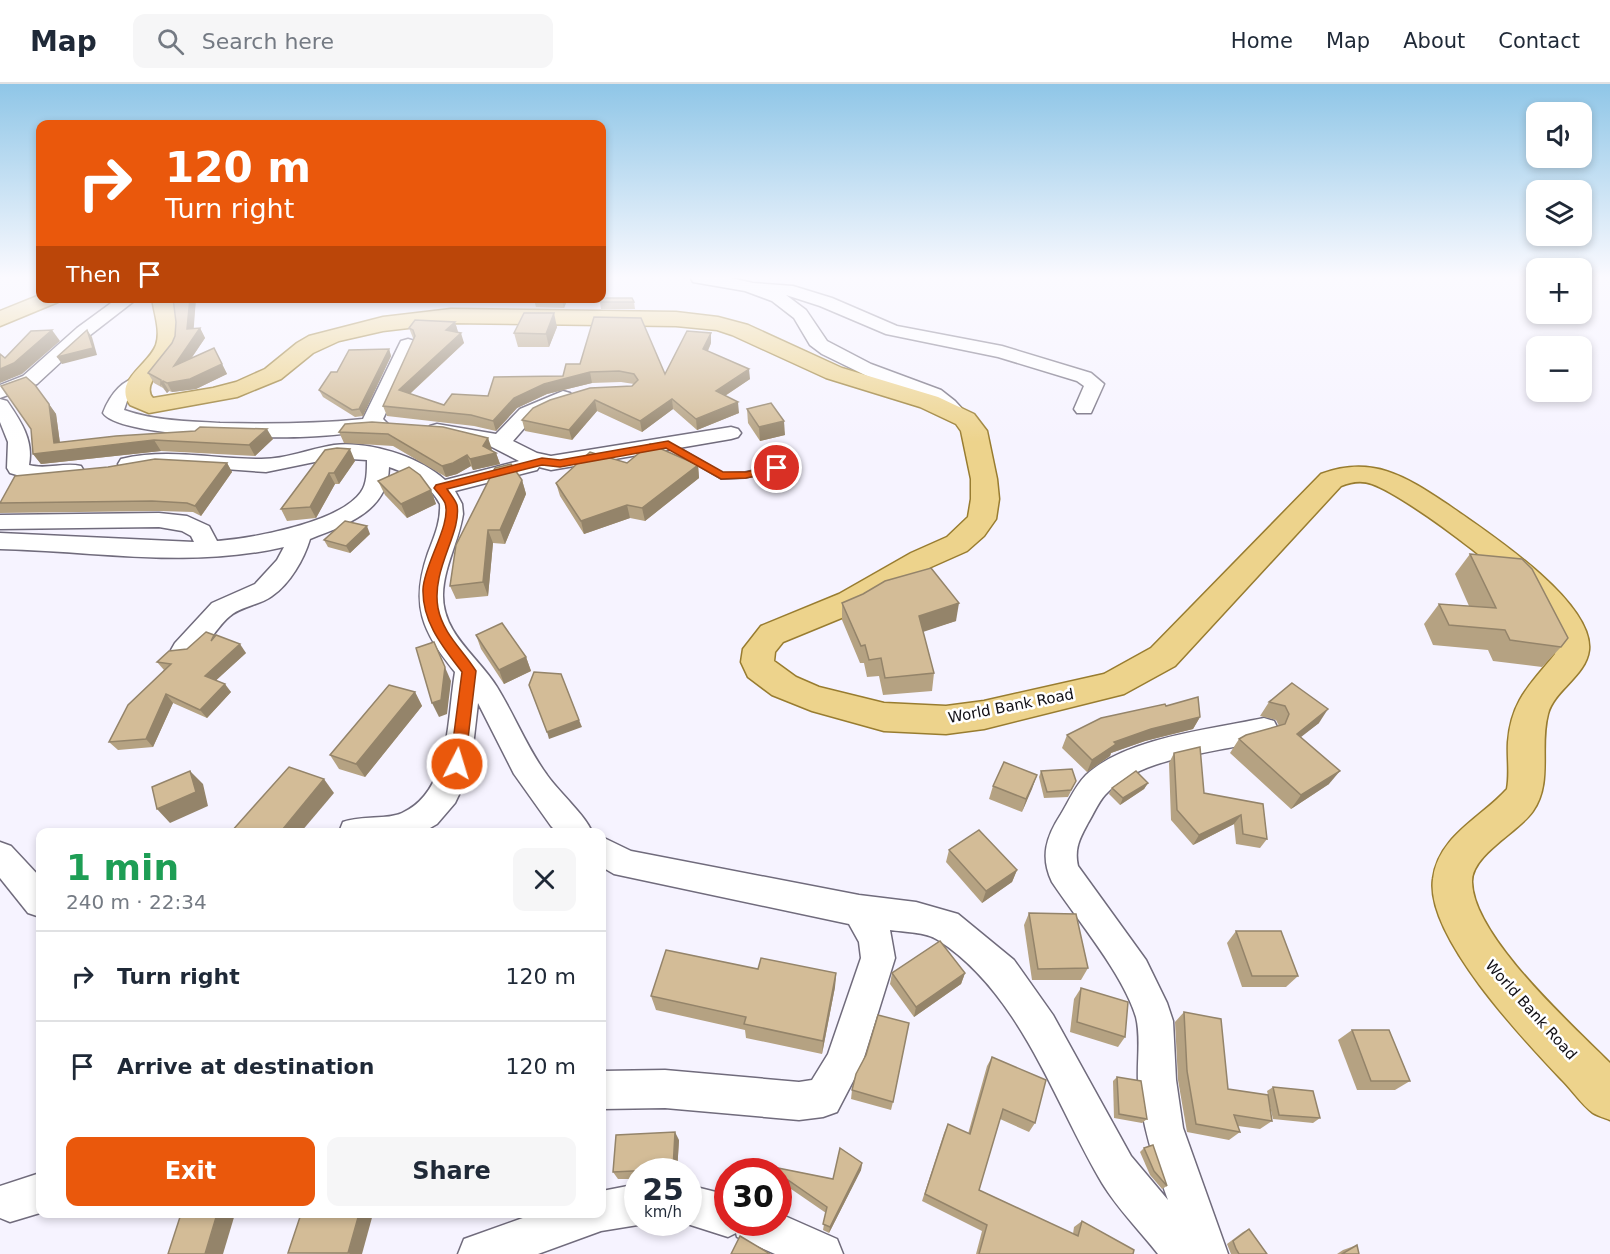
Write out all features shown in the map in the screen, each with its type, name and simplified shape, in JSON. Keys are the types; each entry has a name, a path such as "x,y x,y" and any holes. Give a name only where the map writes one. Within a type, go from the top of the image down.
{"main road":[{"path":"137,383 161,356 167,345 166,333"},
{"name":"World Bank Road","path":"137,383 136,392 139,400 149,406 224,393 274,373 303,347 315,341 345,333"},
{"name":"World Bank Road","path":"746,333 834,374 929,402 956,413 965,419 974,431 984,479 985,499 982,519 957,544 921,560 850,602 772,634 759,649 757,662 765,674 812,698 875,715 910,720 946,720 984,715 1112,685 1163,657 1331,480 1346,474 1366,474 1401,487 1470,534 1525,577 1557,609 1570,630 1573,650 1564,666 1543,687 1531,709 1526,747 1528,779 1521,799 1459,859 1452,881 1456,906 1474,944 1504,982 1610,1097"}],"street":[{"path":"0,392 30,380 82,333"},
{"path":"809,333 820,345 892,379 935,393 945,400 956,413"},
{"path":"905,333 1002,352 1084,377 1094,384 1084,409"},
{"path":"371,424 408,345"},
{"path":"137,383 118,399 113,413 139,422 169,427 292,431 371,424 406,426 474,434 542,462"},
{"path":"500,443 527,413 579,392"},
{"path":"0,405 16,430 21,456 18,468 37,474 166,459 257,466 273,465 343,451 398,462 425,476 440,488 451,503 451,519 429,588 432,610 442,636 486,692 524,765 557,814 573,828"},
{"path":"440,488 542,462 560,463 731,433"},
{"path":"0,541 169,552 253,548 299,535 350,512 369,499 379,477 378,457"},
{"path":"0,522 159,520 187,524 201,531 206,543 203,551"},
{"path":"184,650 221,609 264,590 286,566 294,553 299,535"},
{"path":"394,828 411,823 432,808 448,789 457,764 469,671"},
{"path":"1207,1254 1163,1128 1156,1080 1155,1021 1149,1003 1134,972 1063,872 1059,856 1060,845 1098,782 1133,761 1264,729"},
{"path":"606,853 625,864 859,911 916,918 946,925 1002,972 1040,1028 1118,1170 1185,1254"},
{"path":"0,856 36,897"},
{"path":"606,1090 665,1089 798,1101 823,1098 843,1064 878,958 876,938 859,911"},
{"path":"606,1210 624,1207"},
{"path":"479,1254 581,1218"},
{"path":"783,1236 822,1254"}],"lane":[{"path":"668,444 721,476 746,475 777,468"}],"building":[{"path":"29,333 49,333 14,363 0,369 0,354 5,358"},
{"path":"84,333 88,333 93,348 57,357"},
{"path":"175,333 197,333 174,366 214,348 222,364 190,379 167,383 163,381 161,384 161,380 148,373"},
{"path":"414,333 461,333 399,390 444,405 452,394 488,396 494,377 563,376 566,364 580,364 589,333 647,333 665,374 686,333 706,333 711,333 703,349 749,369 716,391 738,402 696,419 672,399 640,421 595,400 569,430 522,420 533,408 550,400 590,388 632,386 638,380 634,374 619,371 590,372 544,384 514,398 493,421 471,415 383,406 415,336"},
{"path":"514,333 547,333 546,334"},
{"path":"389,349 359,409 352,410 319,390 331,372 337,372 349,350"},
{"path":"26,377 49,404 54,443 195,431 200,427 267,429 249,445 154,440 33,454 31,429 1,386"},
{"path":"771,403 784,421 759,427 747,409"},
{"path":"372,422 443,427 488,438 483,446 496,453 470,459 467,455 442,466 388,434 339,432 345,424"},
{"path":"650,444 698,465 642,508 627,505 581,521 556,483 590,452 627,463"},
{"path":"350,449 334,473 329,473 310,507 281,509 325,450"},
{"path":"155,459 227,463 195,506 187,503 152,501 0,503 15,476 108,467"},
{"path":"511,464 522,480 500,530 488,530 483,582 450,586 456,545 495,468"},
{"path":"409,467 420,475 431,490 401,504 378,481"},
{"path":"345,521 367,526 346,546 324,540"},
{"path":"1470,554 1522,559 1532,569 1568,638 1561,647 1510,640 1505,630 1449,625 1439,604 1496,608"},
{"path":"931,568 959,603 919,616 934,673 885,678 881,658 869,660 865,645 861,646 842,603 885,581"},
{"path":"502,623 526,657 499,670 476,635"},
{"path":"206,632 214,635 211,641 216,635 240,644 205,676 225,684 200,710 166,694 146,739 109,742 128,705 171,664 157,662 169,651 187,649"},
{"path":"434,642 445,667 441,700 432,703 416,648"},
{"path":"534,672 561,674 579,720 547,732 529,685"},
{"path":"1292,683 1328,709 1297,734 1340,771 1301,795 1239,739 1285,724 1289,714 1285,706 1269,702"},
{"path":"389,685 415,692 356,764 330,755"},
{"path":"1198,697 1200,717 1151,729 1114,742 1116,744 1092,760 1067,735 1101,718 1165,704 1166,706"},
{"path":"1200,747 1204,793 1263,804 1267,839 1243,834 1241,815 1199,835 1177,810 1174,753"},
{"path":"1004,762 1037,775 1026,799 993,786"},
{"path":"289,767 324,779 284,828 235,828"},
{"path":"1072,769 1076,781 1071,790 1047,792 1041,771"},
{"path":"190,771 196,792 157,809 152,787"},
{"path":"1136,771 1148,783 1123,798 1112,788"},
{"path":"979,830 1017,870 986,891 949,850"},
{"path":"1029,913 1076,914 1088,968 1038,969"},
{"path":"1236,931 1281,931 1298,976 1252,976"},
{"path":"940,941 965,973 916,1007 892,973"},
{"path":"666,950 758,969 761,958 836,973 823,1041 744,1024 746,1017 651,996"},
{"path":"1081,988 1128,1002 1125,1037 1077,1022"},
{"path":"1184,1012 1221,1019 1228,1089 1268,1095 1272,1121 1234,1115 1240,1132 1196,1124 1187,1071"},
{"path":"878,1015 909,1023 893,1102 852,1090"},
{"path":"1352,1030 1389,1030 1410,1081 1371,1081"},
{"path":"992,1057 1046,1080 1035,1123 1003,1109 979,1190 1078,1236 1082,1221 1134,1250 1133,1254 979,1254 987,1225 925,1194 948,1124 970,1134"},
{"path":"1117,1077 1141,1081 1147,1119 1119,1114"},
{"path":"1273,1087 1313,1091 1320,1118 1279,1115"},
{"path":"675,1132 674,1158 624,1158 624,1171 613,1172 616,1135"},
{"path":"1153,1145 1167,1186 1154,1171 1144,1148"},
{"path":"840,1148 862,1163 830,1227 823,1224 827,1207 792,1183 792,1171 833,1179"},
{"path":"180,1218 216,1218 205,1254 168,1254"},
{"path":"300,1218 358,1218 348,1253 288,1253"},
{"path":"1249,1229 1267,1254 1239,1254 1233,1241"},
{"path":"740,1236 770,1254 731,1254"},
{"path":"1357,1245 1359,1254 1342,1254"}],"route":[{"path":"457,764 469,671 442,636 432,610 429,588 451,519 451,503 440,488 542,462 560,463 668,444 721,476 746,475 777,468"}]}
